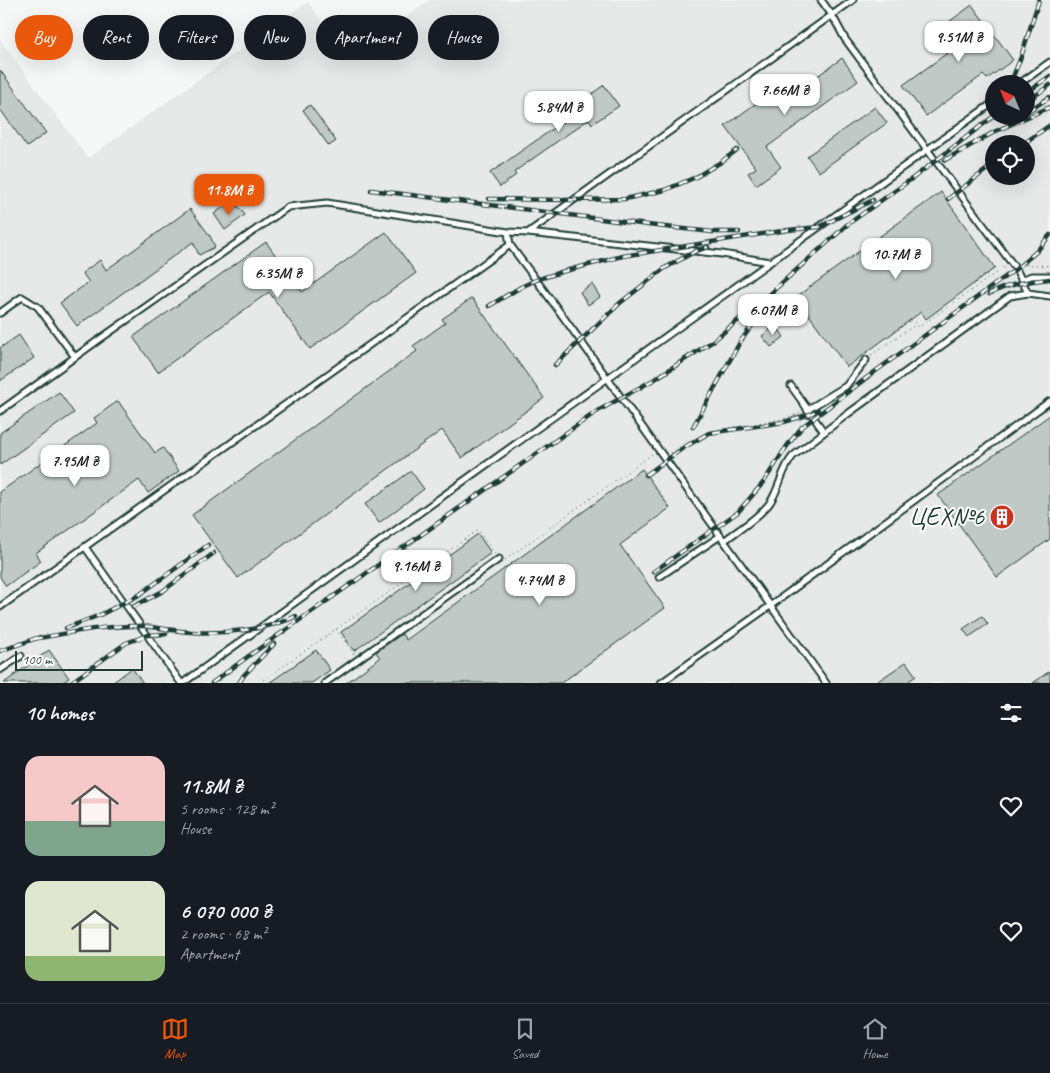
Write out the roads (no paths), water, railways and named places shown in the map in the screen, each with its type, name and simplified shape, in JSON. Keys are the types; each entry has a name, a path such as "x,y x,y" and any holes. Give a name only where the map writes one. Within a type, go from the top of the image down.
{"lane":[{"path":"821,0 832,14 845,39 1011,262 1028,293"},
{"path":"528,233 853,0"},
{"path":"1032,75 1050,62"},
{"path":"85,547 182,683 985,108"},
{"path":"0,411 288,207 327,203 508,232 722,254 770,262"},
{"path":"508,232 510,245 826,683"},
{"path":"0,607 510,245"},
{"path":"1022,280 1031,276 1050,276"},
{"path":"659,577 756,516 768,505 787,462 793,456 1010,296 1028,293 1050,296"},
{"path":"0,313 22,297 38,307 75,357"},
{"path":"807,410 846,386 866,360"},
{"path":"791,386 824,432"},
{"path":"661,683 770,606 1050,401"},
{"path":"325,683 499,559"},
{"path":"0,670 21,656"}],"railway":[{"path":"1014,75 1039,0"},
{"path":"1035,87 1050,76"},
{"path":"1035,96 1050,85"},
{"path":"1035,107 1050,97"},
{"path":"945,160 996,131 1050,107"},
{"path":"212,683 596,412 655,379 713,341 765,298 848,224 913,178 985,123"},
{"path":"1035,136 1050,125"},
{"path":"489,199 625,199 665,190 696,177 737,150"},
{"path":"948,199 985,171"},
{"path":"371,190 656,226 713,232 739,232"},
{"path":"489,306 521,287 561,272 623,256 788,230 819,227 873,200"},
{"path":"653,572 738,512 763,483 802,427 1016,269 1037,251 1050,235"},
{"path":"555,365 620,303 665,268 696,251 708,247"},
{"path":"989,294 1019,284 1050,279"},
{"path":"693,427 740,342 773,297"},
{"path":"646,475 683,448 709,433 784,422 818,410"},
{"path":"66,628 100,615 139,595 208,545"},
{"path":"133,607 163,591 214,553"},
{"path":"34,639 87,630 128,626 191,632 230,632 273,625 296,616"},
{"path":"70,683 126,643 148,635 166,634"},
{"path":"0,651 40,637"},
{"path":"239,683 244,675 274,644"}],"place":[{"name":"ЦЕХ№6","path":"1002,517"}]}
